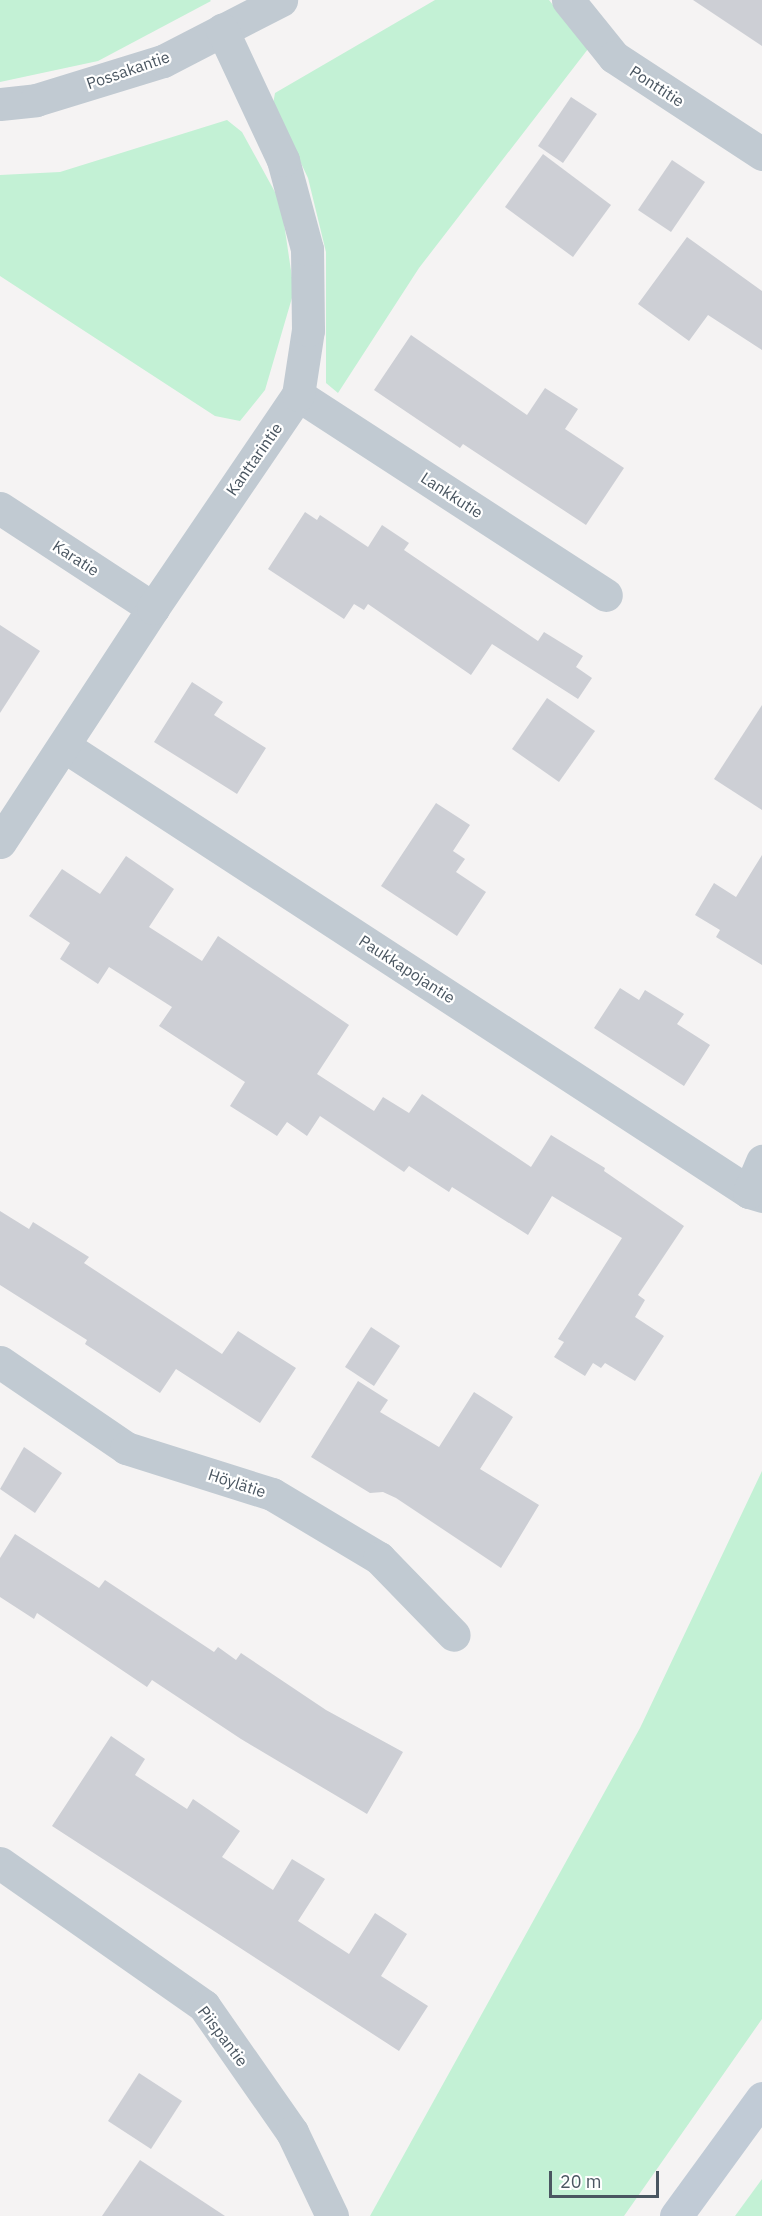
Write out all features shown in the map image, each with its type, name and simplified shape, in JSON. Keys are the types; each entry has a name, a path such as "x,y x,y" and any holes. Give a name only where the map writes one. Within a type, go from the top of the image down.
{"main road":[{"path":"676,2216 762,2098"}],"street":[{"name":"Possakantie","path":"0,104 36,100 163,61 281,0"},
{"name":"Ponttitie","path":"568,0 615,57 762,154"},
{"name":"Kanttarintie","path":"0,842 153,608 298,395 308,330 307,249 283,160 222,30"},
{"name":"Lankkutie","path":"298,395 606,595"},
{"name":"Karatie","path":"0,508 153,608"},
{"name":"Paukkapojantie","path":"64,746 756,1194"},
{"path":"756,1194 762,1161"},
{"name":"Höylätie","path":"0,1362 126,1448 272,1494 369,1552 454,1635"},
{"name":"Piispantie","path":"0,1863 204,2006 292,2132 333,2216"}],"green space":[{"path":"0,0 211,1 98,61 0,82"},
{"path":"435,0 549,0 588,49 419,268 338,393 326,383 326,252 308,178 273,104 275,93"},
{"path":"227,120 242,132 281,203 294,291 265,390 240,421 215,416 0,276 0,175 60,172"},
{"path":"762,1471 762,2019 624,2216 370,2216 640,1728"},
{"path":"762,2179 762,2216 735,2216"}],"building":[{"path":"693,0 762,0 762,46"},
{"path":"571,97 597,114 563,163 538,146"},
{"path":"543,154 611,205 573,257 505,207"},
{"path":"672,160 705,182 671,232 638,210"},
{"path":"687,237 762,291 762,350 708,315 689,341 638,304"},
{"path":"411,335 527,415 545,388 578,409 565,429 624,468 586,525 463,444 460,448 374,390"},
{"path":"305,512 317,520 320,515 368,547 382,525 409,543 404,550 538,641 544,632 583,656 576,667 592,678 578,699 492,644 471,675 368,604 364,610 354,604 344,619 268,569"},
{"path":"0,625 40,651 0,713"},
{"path":"192,682 223,702 214,715 266,748 237,794 154,742"},
{"path":"547,698 595,731 559,782 512,749"},
{"path":"762,705 762,810 714,779"},
{"path":"436,803 470,825 453,851 465,859 456,872 486,892 457,936 381,886"},
{"path":"762,855 762,965 716,937 720,930 695,915 714,883 736,897"},
{"path":"126,856 174,889 149,927 202,961 218,936 349,1025 317,1074 374,1111 383,1097 409,1113 422,1094 531,1167 551,1135 605,1168 604,1171 684,1226 638,1295 645,1300 635,1317 664,1336 635,1381 605,1363 601,1368 593,1363 585,1376 554,1357 564,1342 558,1339 622,1238 552,1196 528,1235 452,1187 449,1192 409,1166 404,1172 320,1116 307,1136 287,1122 277,1136 230,1106 245,1082 159,1026 172,1007 109,967 98,984 60,959 70,943 29,916 62,869 100,894"},
{"path":"620,988 639,1000 645,990 684,1014 677,1024 710,1045 684,1086 594,1028"},
{"path":"0,1211 29,1229 33,1222 89,1257 84,1263 222,1354 238,1331 296,1368 260,1423 176,1369 160,1393 85,1344 87,1340 0,1285"},
{"path":"371,1327 400,1346 374,1386 345,1367"},
{"path":"358,1381 388,1400 380,1412 439,1447 474,1392 513,1417 480,1469 539,1505 501,1568 396,1498 383,1492 370,1493 311,1457"},
{"path":"24,1447 62,1473 35,1513 0,1489"},
{"path":"15,1534 99,1588 105,1580 214,1652 218,1647 236,1660 241,1653 326,1710 403,1752 367,1814 241,1739 152,1680 147,1687 37,1613 34,1619 0,1597 0,1558"},
{"path":"111,1736 145,1759 135,1775 187,1809 193,1799 240,1831 222,1857 273,1890 292,1859 325,1879 298,1921 349,1954 375,1913 407,1934 381,1976 428,2006 399,2051 52,1826"},
{"path":"139,2073 182,2101 151,2149 108,2121"},
{"path":"140,2160 225,2216 102,2216"}]}
